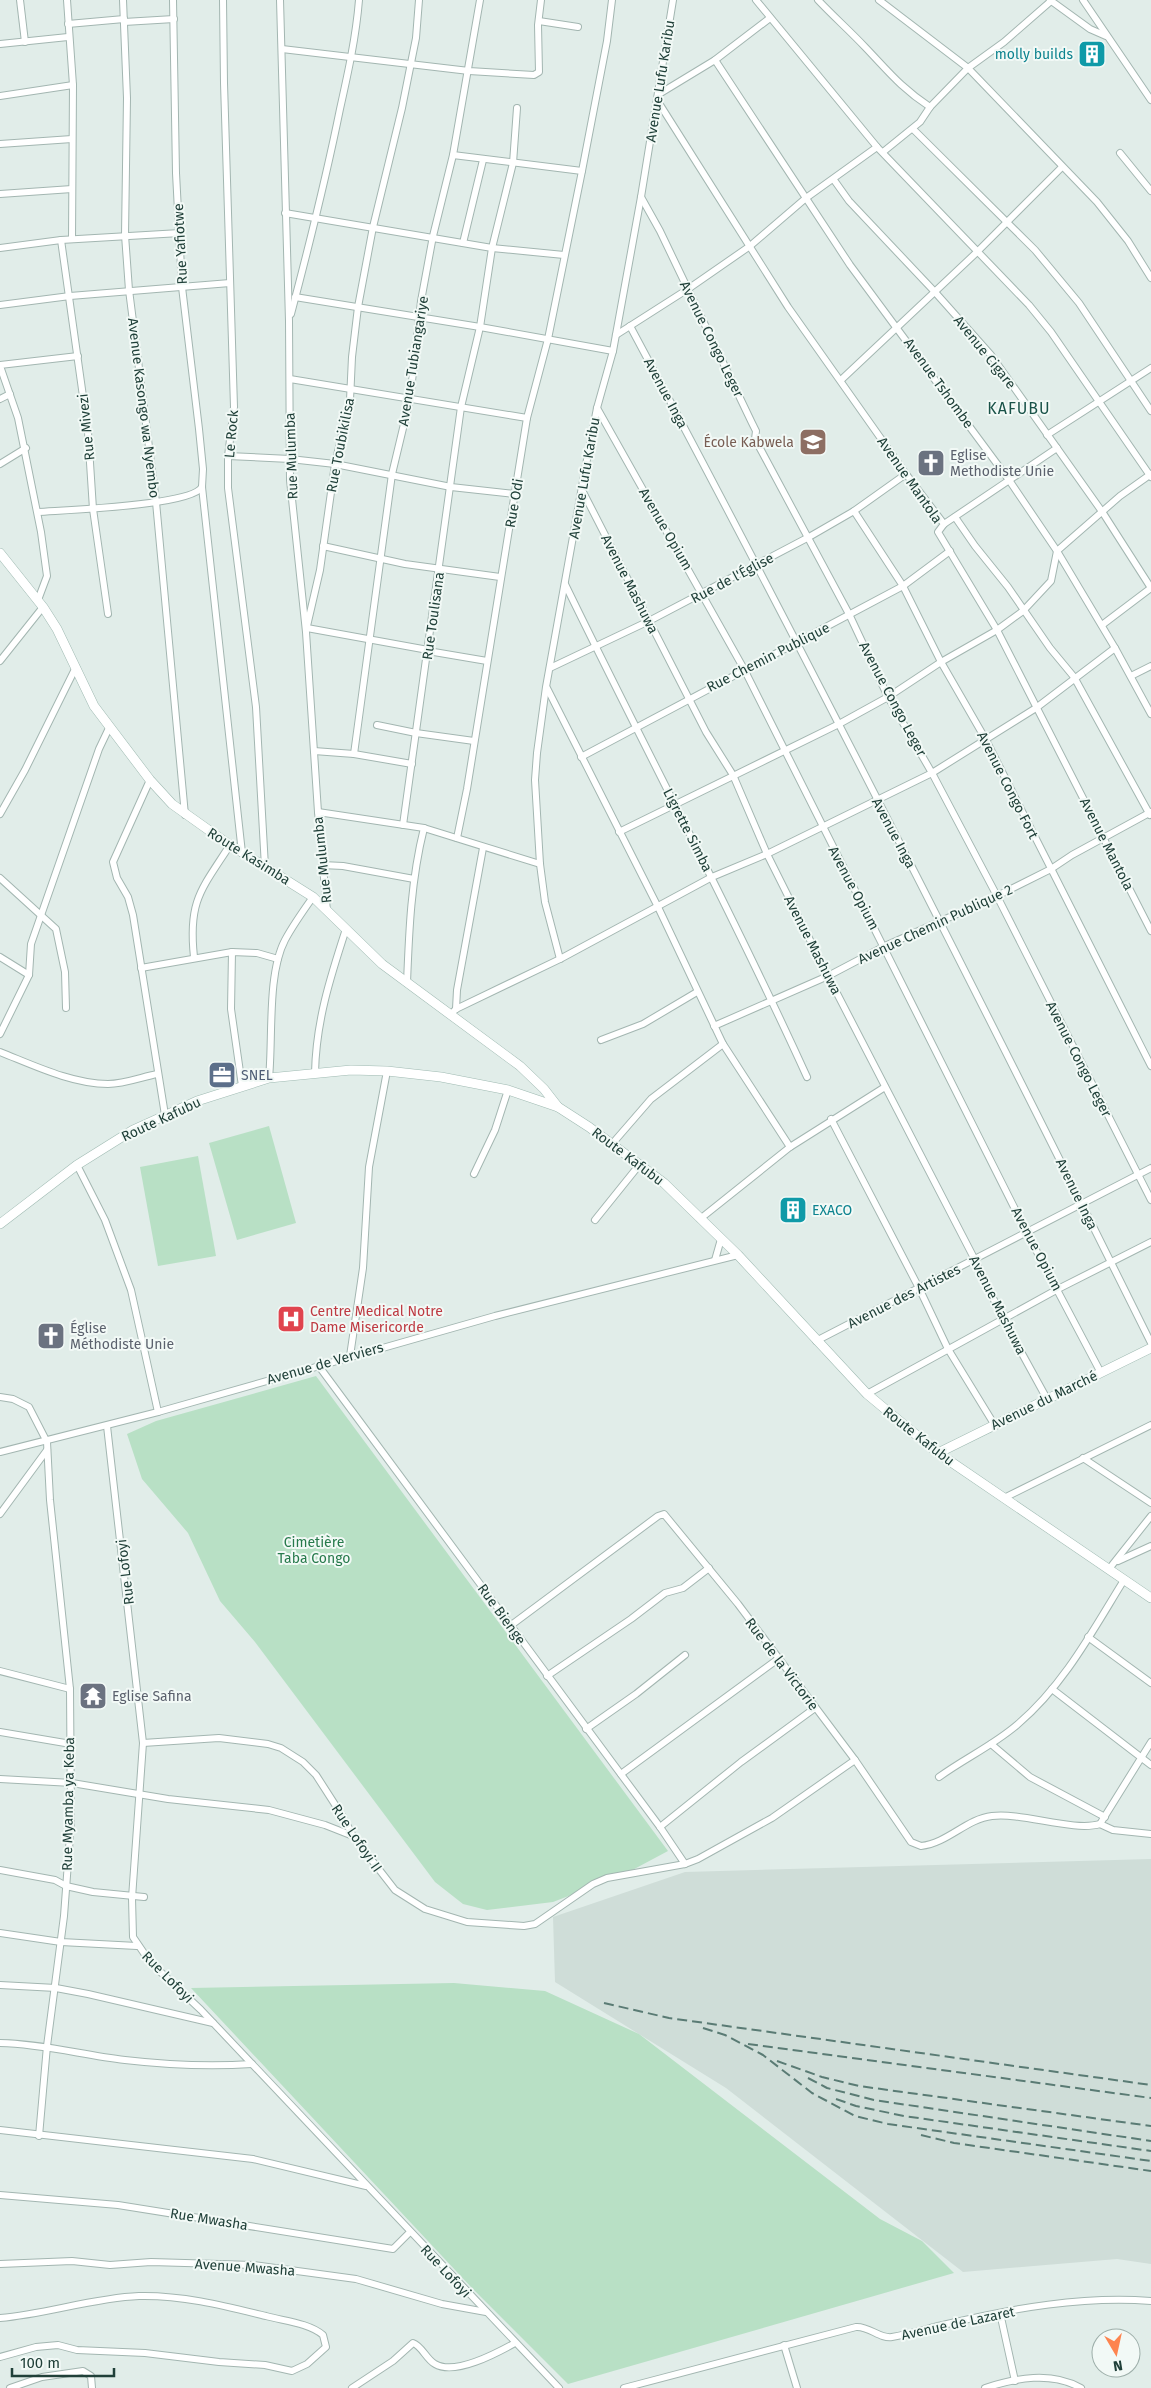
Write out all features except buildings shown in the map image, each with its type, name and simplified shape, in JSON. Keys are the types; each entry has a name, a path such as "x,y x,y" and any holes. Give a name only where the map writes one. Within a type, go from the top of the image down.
{"main road":[{"name":"Route Kasimba","path":"0,554 40,603 57,629 94,706 109,728 150,780 185,815 313,897 382,964 407,983 453,1011 520,1066 544,1089 558,1107"},
{"name":"Route Kafubu","path":"0,1224 77,1165 133,1130 197,1100 269,1078 350,1070 386,1071 440,1077 508,1090 558,1107 664,1182 738,1255 866,1394 938,1453 1004,1498 1112,1565 1124,1580 1151,1598"},
{"name":"Avenue du Marché","path":"938,1453 1151,1348"}],"street":[{"path":"20,0 25,42"},
{"path":"67,0 68,37 73,85 72,239"},
{"name":"Avenue Kasongo wa Nyembo","path":"123,0 127,98 125,235 129,290 156,502 185,815"},
{"name":"Rue Yafiotwe","path":"173,0 175,128 182,287 199,430 202,487 242,853"},
{"name":"Le Rock","path":"223,0 234,407 228,456 228,488 256,707 264,829 264,867"},
{"name":"Rue Mulumba","path":"280,0 289,321 290,480 306,630 322,865 328,911"},
{"path":"289,321 305,265 351,56 359,0"},
{"name":"Rue Toubikilisa","path":"306,630 320,570 335,464 351,388 352,357 358,307 373,227 411,63 419,0"},
{"name":"Avenue Tubiangariye","path":"354,754 392,474 410,399 419,318 433,236 453,155 480,0"},
{"path":"282,49 469,71 538,74 541,0"},
{"name":"Rue Odi","path":"457,838 467,789 527,418 548,339 607,42 612,0"},
{"name":"Avenue Lufu Karibu","path":"560,959 545,902 540,864 535,780 546,687 597,408 616,335 673,0"},
{"path":"619,832 674,803 839,724 888,697 941,662 996,630 1024,611 1051,582 1057,551 1120,496 1150,475 1051,332 978,252 877,147 756,0"},
{"path":"818,0 867,48 888,74 909,94 930,107"},
{"path":"879,0 968,68 1097,202 1128,241 1151,278"},
{"path":"1083,0 1151,100"},
{"path":"883,152 913,128 930,107 968,68 1004,42 1051,1 1090,29 1107,36"},
{"path":"658,97 715,60 770,18"},
{"path":"68,24 174,19"},
{"path":"539,21 578,27"},
{"path":"0,44 68,37"},
{"name":"Avenue Tshombe","path":"715,60 876,301 898,327 1009,480 1057,551 1102,625 1151,714"},
{"path":"0,96 73,85"},
{"name":"Avenue Mantola","path":"658,97 788,307 906,474 944,524 938,530 996,630 1151,931"},
{"name":"Rue Toulisana","path":"403,825 452,487 461,408 480,327 492,248 513,164 517,108"},
{"path":"913,128 1035,250 1079,303 1151,411"},
{"path":"0,144 72,139"},
{"path":"616,335 688,289 750,246 806,198 834,180 877,147"},
{"path":"1120,153 1151,191"},
{"path":"453,155 513,164 582,170"},
{"path":"463,243 483,160"},
{"path":"841,380 934,291 978,252 1006,221 1062,167"},
{"name":"Avenue Cigare","path":"834,180 849,201 991,355 1046,435 1103,512 1151,588"},
{"path":"0,194 72,189"},
{"name":"Avenue Congo Leger","path":"641,197 688,289 756,431 755,439 849,614 888,697 932,773 997,896 1151,1200"},
{"path":"285,213 433,236 492,248 564,255"},
{"path":"0,248 72,239 180,233"},
{"name":"Rue Mivezi","path":"61,240 88,432 92,509 108,614"},
{"path":"0,306 129,290 230,283"},
{"path":"295,298 480,327 613,351"},
{"name":"Avenue Inga","path":"630,326 758,564 1151,1343"},
{"path":"0,662 40,603 46,576 38,512 26,448 0,365 78,356"},
{"path":"1046,435 1151,368"},
{"path":"290,380 351,388 527,418"},
{"path":"0,399 10,394"},
{"name":"Avenue Opium","path":"597,408 744,669 822,826 885,946 1027,1233 1101,1373"},
{"path":"0,464 26,448"},
{"path":"944,524 1057,448"},
{"path":"228,456 290,459 335,464 452,487 515,494"},
{"name":"Rue de l'Église","path":"550,668 596,648 809,537 854,511 906,474"},
{"path":"38,512 92,509 156,502 190,495 199,491 202,487"},
{"name":"Avenue Mashuwa","path":"582,490 706,732 733,775 767,854 828,976 975,1260 1003,1319 1047,1399"},
{"name":"Avenue Congo Fort","path":"854,511 902,586 941,662 986,740 1151,1066"},
{"path":"954,517 1074,678 1150,814"},
{"path":"323,546 381,557 405,564 440,567 500,577"},
{"name":"Rue Chemin Publique","path":"581,757 688,698 902,586 950,550"},
{"name":"Ligrette Simba","path":"565,584 635,728 712,877 807,1077"},
{"path":"1102,625 1151,588"},
{"path":"306,630 370,639 428,651 487,660"},
{"path":"453,1011 560,959 712,877 767,854 932,773 1036,708 1115,648"},
{"path":"1131,676 1151,666"},
{"path":"0,814 25,770 76,667"},
{"path":"546,687 658,907 723,1044 790,1147"},
{"path":"377,725 416,734 474,741"},
{"path":"0,1034 29,975 31,944 99,749 109,728"},
{"path":"314,751 354,754 412,764"},
{"path":"150,780 113,862 114,870 128,897 165,1115"},
{"path":"318,812 424,828 483,848 540,864"},
{"name":"Avenue Chemin Publique 2","path":"714,1026 828,976 885,946 997,896 1051,869 1072,855 1150,814"},
{"path":"407,983 414,879 424,828"},
{"path":"194,957 192,919 196,903 202,888 230,845"},
{"path":"453,1011 483,848"},
{"path":"322,865 343,866 414,879"},
{"path":"0,878 41,917 53,925 58,935 65,972 66,1008"},
{"path":"269,1078 273,998 278,959 284,940 313,897"},
{"path":"315,1073 316,1042 322,1010 346,929"},
{"path":"141,968 194,957 232,952 257,953 278,959"},
{"path":"232,952 231,1009 242,1086"},
{"path":"0,957 29,975"},
{"path":"601,1040 643,1024 697,992"},
{"path":"612,1144 651,1099 723,1044"},
{"path":"0,1052 65,1076 93,1083 110,1084 157,1074"},
{"path":"350,1356 363,1268 369,1167 386,1071"},
{"path":"700,1219 790,1147 885,1087"},
{"path":"474,1174 492,1139 508,1090"},
{"path":"831,1120 919,1288 948,1348 994,1424"},
{"path":"596,1220 640,1164"},
{"path":"77,1165 105,1220 131,1290 158,1412"},
{"name":"Avenue des Artistes","path":"816,1341 1151,1168"},
{"path":"715,1260 721,1239"},
{"path":"866,1394 1058,1289 1151,1242"},
{"name":"Avenue de Verviers","path":"0,1452 107,1426 350,1356 738,1255"},
{"name":"Rue Bienge","path":"318,1365 660,1827 685,1864"},
{"path":"0,1396 13,1399 28,1407 47,1442"},
{"path":"1004,1498 1151,1425"},
{"name":"Rue Lofoyi","path":"107,1426 143,1743 132,1898 132,1931 137,1946 214,2023 366,2186 559,2388"},
{"name":"Rue Myamba ya Keba","path":"39,2136 47,2046 62,1942 72,1784 70,1689 47,1442"},
{"path":"0,1514 47,1450"},
{"path":"1083,1458 1151,1503"},
{"name":"Rue de la Victorie","path":"510,1626 638,1530 660,1514 664,1514 709,1568 855,1760 913,1843 925,1846 956,1833 974,1820 990,1816 1077,1824 1100,1824"},
{"path":"1112,1565 1151,1516"},
{"path":"1112,1565 1151,1546"},
{"path":"547,1676 631,1619 665,1593 683,1588 709,1568"},
{"path":"939,1777 991,1744 1025,1718 1052,1689 1124,1580"},
{"path":"1088,1637 1151,1683"},
{"path":"586,1729 636,1694 685,1655"},
{"path":"621,1774 778,1659"},
{"path":"0,1671 70,1689"},
{"path":"1052,1689 1151,1765"},
{"path":"660,1827 741,1762 815,1708"},
{"path":"0,1732 71,1744"},
{"name":"Rue Lofoyi II","path":"143,1743 219,1738 275,1745 303,1762 316,1775 344,1817 353,1836 395,1890 425,1909 467,1922 524,1926 535,1924 593,1884 606,1878 685,1864 755,1829 855,1760"},
{"path":"1151,1742 1100,1824 1113,1830 1151,1834"},
{"path":"991,1744 1030,1777 1105,1816"},
{"path":"0,1779 72,1784 139,1795 269,1810 330,1826 353,1836"},
{"path":"0,1870 55,1880 66,1886 132,1898 144,1897"},
{"path":"0,1933 62,1942 137,1946"},
{"path":"0,1985 56,1988 214,2023"},
{"path":"0,2043 47,2046 124,2060 201,2067 252,2064"},
{"path":"0,2130 39,2136 253,2159 366,2186"},
{"name":"Rue Mwasha","path":"0,2195 118,2205 393,2249 410,2232"},
{"name":"Avenue Mwasha","path":"0,2264 72,2261 110,2265 151,2262 253,2265 356,2279 442,2304 486,2312"},
{"path":"0,2318 20,2317 104,2300 140,2296 194,2300 303,2326 323,2336 326,2348 307,2364 292,2371 265,2365 219,2362 145,2353 77,2350 58,2346 36,2347 0,2357"},
{"name":"Avenue de Lazaret","path":"624,2388 856,2327 868,2328 890,2338 1000,2313 1072,2301 1113,2299 1151,2301"},
{"path":"1000,2313 1016,2381"},
{"path":"352,2388 393,2361 413,2343 417,2345 432,2363 447,2367 475,2362 515,2343"},
{"path":"784,2345 797,2388"},
{"path":"10,2388 42,2376 83,2371 91,2376 92,2388"},
{"path":"985,2388 1032,2378 1055,2378 1081,2388"}],"shaded area":[{"path":"1151,1859 1151,2264 1117,2259 963,2272 726,2088 555,1982 553,1917 685,1872"}],"green space":[{"path":"269,1126 296,1223 237,1240 209,1143"},
{"path":"198,1156 216,1256 158,1266 140,1167"},
{"name":"Cimetière Taba Congo","path":"316,1376 668,1851 623,1875 553,1902 487,1910 463,1904 435,1882 255,1642 220,1601 188,1533 142,1479 127,1434 156,1421"},
{"path":"454,1983 545,1991 639,2034 880,2219 922,2241 954,2273 568,2384 471,2287 191,1988"}],"railway":[{"path":"604,2003 669,2018 1151,2085"},
{"path":"703,2028 725,2035 763,2055 812,2093 855,2116 888,2124 1151,2161"},
{"path":"748,2044 1151,2098"},
{"path":"777,2061 822,2077 859,2086 1151,2126"},
{"path":"808,2078 827,2088 874,2100 1151,2141"},
{"path":"836,2099 856,2106 904,2116 1151,2151"},
{"path":"921,2135 954,2143 1151,2171"}],"place":[{"name":"molly builds","path":"1092,54"},
{"name":"École Kabwela","path":"813,442"},
{"name":"Eglise Methodiste Unie","path":"931,463"},
{"name":"SNEL","path":"222,1075"},
{"name":"EXACO","path":"793,1210"},
{"name":"Centre Medical Notre Dame Misericorde","path":"291,1319"},
{"name":"Église Méthodiste Unie","path":"51,1336"},
{"name":"Eglise Safina","path":"93,1696"}],"district":[{"name":"KAFUBU","path":"1019,408"}]}
